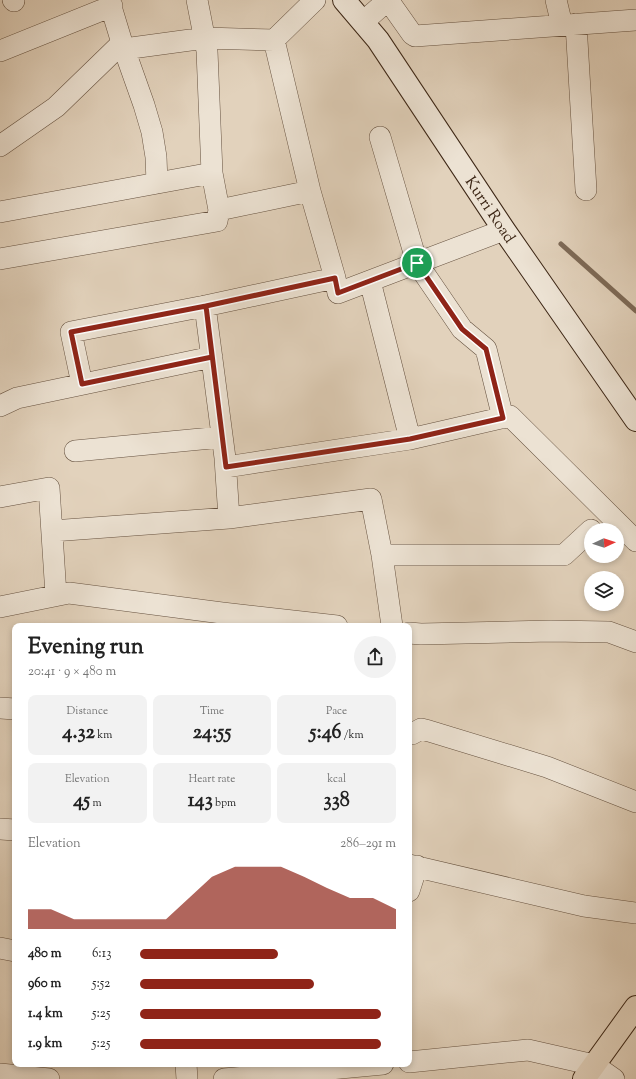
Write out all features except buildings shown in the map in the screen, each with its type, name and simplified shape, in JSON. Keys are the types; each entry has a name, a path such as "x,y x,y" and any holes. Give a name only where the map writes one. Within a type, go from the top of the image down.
{"main road":[{"name":"Kurri Road","path":"344,0 378,40 504,230 636,420"},
{"path":"589,1072 636,1007"}],"street":[{"path":"0,259 217,221 219,210 212,173 207,51 197,0"},
{"path":"0,146 56,107 123,46 204,38 274,40 315,0"},
{"path":"363,22 388,0 412,34 416,36 636,20"},
{"path":"556,0 569,24 586,190"},
{"path":"0,51 111,3 123,46 152,132 156,157 157,183"},
{"path":"274,40 310,190 338,293 504,230"},
{"path":"380,137 417,263 462,329 486,349 503,418"},
{"path":"0,212 212,173"},
{"path":"219,210 310,190"},
{"path":"82,384 71,332 206,306 335,278"},
{"path":"370,281 410,439"},
{"path":"206,306 226,467 229,518"},
{"path":"0,405 17,398 212,357"},
{"path":"226,467 410,439 510,416 636,542"},
{"path":"75,451 222,437"},
{"path":"0,497 49,488 56,595"},
{"path":"52,531 229,518 371,499 382,555 392,623"},
{"path":"599,523 609,514"},
{"path":"382,555 564,555 584,536"},
{"path":"0,607 69,593 310,623"},
{"path":"412,633 551,631 609,632 636,642"},
{"path":"0,708 12,709"},
{"path":"412,733 421,729 547,767 636,802"},
{"path":"0,829 12,830"},
{"path":"413,866 584,906 636,913"},
{"path":"0,948 12,950"},
{"path":"412,1062 528,1050 589,1072 614,1079"},
{"path":"186,1067 188,1079"},
{"path":"224,1079 351,1067"},
{"path":"0,1074 49,1079"}],"waterway":[{"path":"561,244 636,311"}],"route":[{"path":"417,263 338,293 335,278 206,306 212,357 82,384 71,332 206,306 226,467 410,439 503,418 486,349 462,329 417,263"}]}
